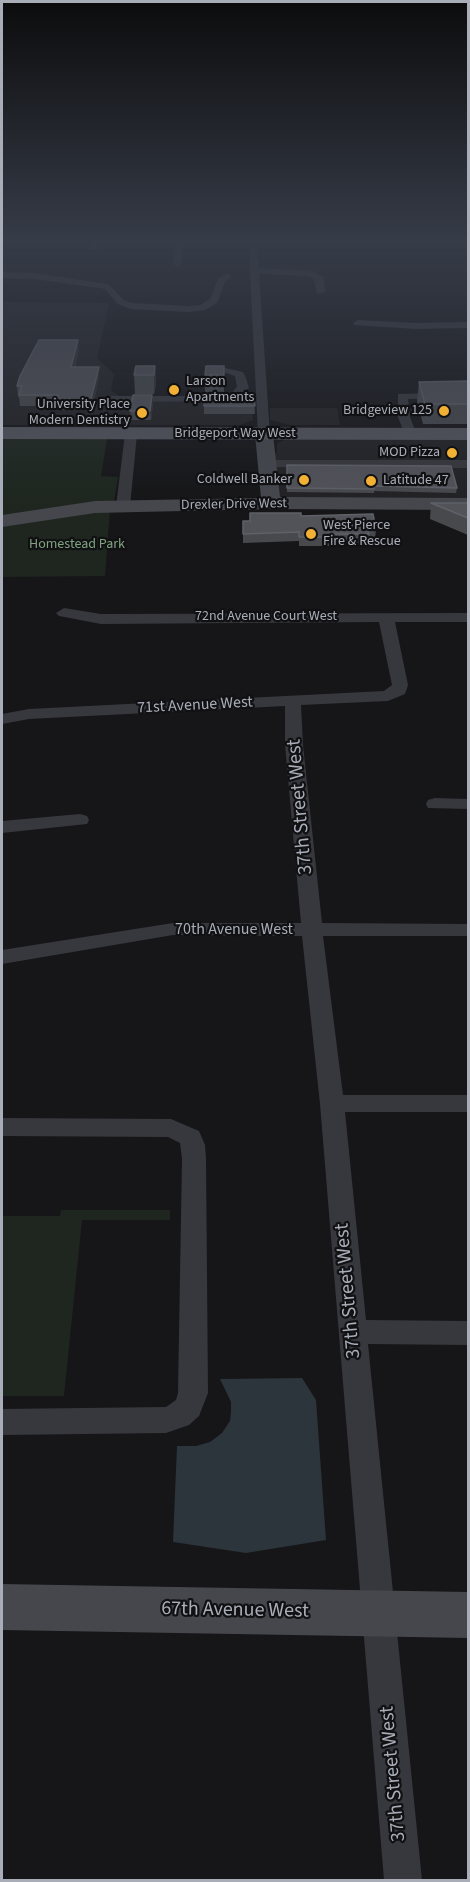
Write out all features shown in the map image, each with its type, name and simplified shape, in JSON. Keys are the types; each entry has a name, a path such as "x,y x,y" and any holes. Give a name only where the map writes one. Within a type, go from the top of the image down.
{"main road":[{"name":"Bridgeport Way West","path":"2,428 468,435"},
{"name":"Bridgeport Way West","path":"2,433 131,434 468,430"}],"street":[{"path":"258,329 271,503"},
{"path":"234,399 234,394 243,388 240,377"},
{"path":"409,430 404,417 402,396 468,394"},
{"path":"108,399 263,399"},
{"path":"123,506 131,434"},
{"path":"267,464 468,464"},
{"name":"Drexler Drive West","path":"2,521 82,508 123,506 271,503 468,504"},
{"name":"72nd Avenue Court West","path":"64,613 101,619 468,617"},
{"name":"71st Avenue West","path":"2,719 29,714 388,696 399,690 400,685 386,617"},
{"name":"37th Street West","path":"293,701 294,745 332,1104 403,1881"},
{"path":"435,804 468,804"},
{"path":"2,827 80,820"},
{"name":"70th Avenue West","path":"2,957 173,929 468,930"},
{"path":"332,1104 468,1103"},
{"path":"2,1126 171,1128 190,1137 194,1159 193,1393 189,1407 179,1416 166,1420 2,1422"},
{"path":"352,1332 468,1333"},
{"name":"67th Avenue West","path":"2,1607 468,1615"}],"shaded area":[{"path":"2,329 103,329 97,358 114,374 111,390 120,397 252,401 253,420 240,425 2,425"},
{"path":"270,408 337,408 340,425 290,425 270,420"},
{"path":"468,437 468,502 304,501 279,498 273,455 277,452 277,443 287,439"},
{"path":"302,1378 316,1400 326,1540 246,1553 173,1542 177,1446 196,1446 210,1442 222,1433 230,1421 231,1402 220,1379"}],"green space":[{"name":"Homestead Park","path":"2,438 107,439 101,476 118,477 114,502 79,504 2,516"},
{"name":"Homestead Park","path":"110,510 105,576 2,577 2,526"},
{"path":"61,1210 170,1210 170,1220 82,1220 64,1396 2,1396 2,1216 60,1216"}],"building":[{"path":"39,340 78,340 71,367 99,367 91,399 57,399 58,395 19,395 22,386 17,386 20,376"},
{"path":"136,366 155,366 154,375 134,375"},
{"path":"206,366 224,366 224,375 205,375"},
{"path":"468,381 468,404 425,404 419,382"},
{"path":"133,395 152,395 150,411 130,411"},
{"path":"205,396 254,398 255,406 204,406"},
{"name":"Latitude 47","path":"287,465 451,466 457,488 374,486 374,489 287,488"},
{"path":"431,503 468,503 468,518"},
{"path":"250,513 301,513 301,516 373,514 376,529 368,529 369,534 330,534 330,537 299,537 299,532 243,534 243,521 250,521"}],"place":[{"name":"Larson Apartments","path":"174,390"},
{"name":"Bridgeview 125","path":"444,411"},
{"name":"University Place Modern Dentistry","path":"142,413"},
{"name":"MOD Pizza","path":"452,453"},
{"name":"Coldwell Banker","path":"304,480"},
{"name":"Latitude 47","path":"371,481"},
{"name":"West Pierce Fire & Rescue","path":"311,534"}]}
